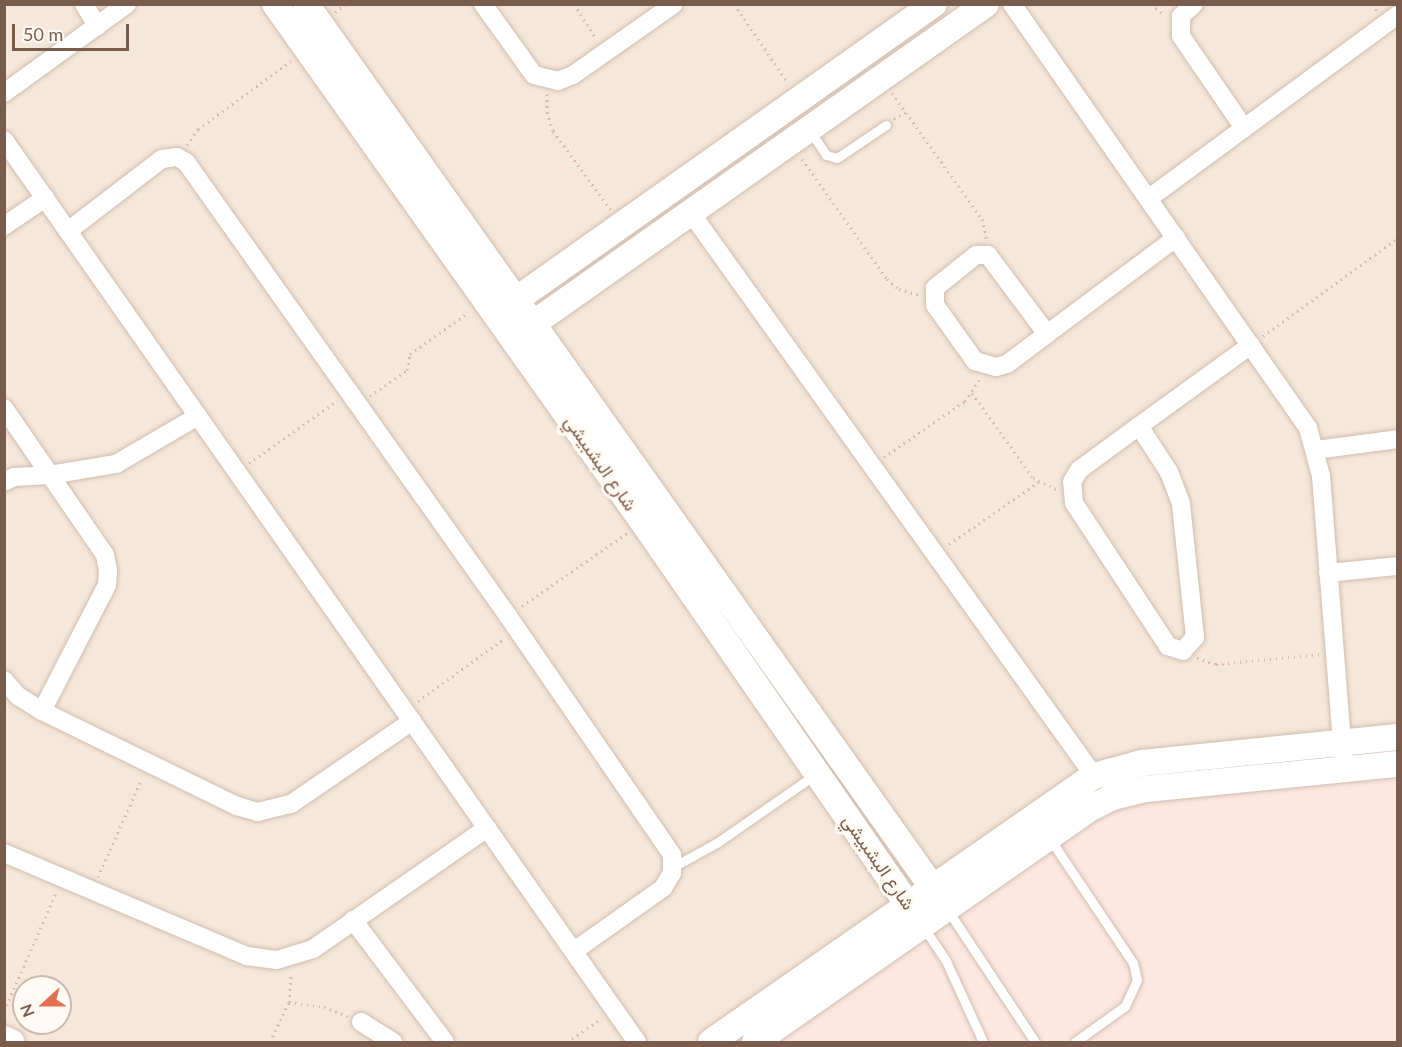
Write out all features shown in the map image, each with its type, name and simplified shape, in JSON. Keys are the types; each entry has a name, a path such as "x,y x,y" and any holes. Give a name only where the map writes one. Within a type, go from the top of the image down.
{"street":[{"path":"84,4 97,26"},
{"path":"4,93 127,4"},
{"name":"شارع البشبيشي","path":"275,4 499,305 523,331 840,758 947,908"},
{"name":"شارع البشبيشي","path":"306,4 499,305"},
{"path":"483,4 528,69 550,81 566,79 674,4"},
{"path":"499,305 621,225 934,4"},
{"path":"523,331 986,4"},
{"path":"1012,4 1302,418 1316,450 1344,770"},
{"path":"1194,4 1180,20 1181,36 1244,128"},
{"path":"1148,199 1398,15"},
{"path":"4,140 637,1042"},
{"path":"68,231 162,159 177,157 186,162 355,397 670,850 673,867 663,888 574,951"},
{"path":"4,226 45,198"},
{"path":"691,213 1094,776"},
{"path":"1047,334 992,258 984,254 972,257 939,283 933,295 935,305 975,361 985,366 1007,364 1176,238"},
{"name":"شارع البشبيشي","path":"523,331 643,522 922,925"},
{"path":"1139,426 1169,472 1181,504 1195,637 1188,649 1178,651 1168,646 1074,503 1071,489 1079,470 1139,426 1251,345"},
{"path":"4,408 105,555 108,578 42,711"},
{"path":"4,482 14,477 98,469 132,458 198,416"},
{"path":"1316,450 1398,439"},
{"path":"1328,573 1398,566"},
{"path":"4,680 18,696 42,711 237,806 269,811 291,804 408,716"},
{"path":"711,1042 931,886 1094,776 1142,763 1398,737"},
{"path":"817,773 840,758"},
{"path":"755,1042 1100,803 1129,792 1398,764"},
{"path":"4,853 247,956 288,959 313,949 487,828"},
{"path":"353,920 445,1042"},
{"path":"361,1022 393,1042"},
{"path":"4,1039 11,1042"}],"lane":[{"path":"800,136 826,155 837,158 886,125"},
{"path":"673,867 718,843 817,773"},
{"path":"1048,837 1136,972 1136,989 1130,1001 1075,1042"},
{"path":"947,908 1035,1042"},
{"path":"922,925 946,961 983,1042"}],"path":[{"path":"574,4 606,52"},
{"path":"734,4 800,99"},
{"path":"186,162 188,143 198,129 307,50"},
{"path":"881,78 982,219 987,236 984,254"},
{"path":"550,81 546,102 554,131 621,225"},
{"path":"800,136 887,279 907,292 933,295"},
{"path":"1251,345 1398,238"},
{"path":"237,472 355,397 407,370 410,354 499,305"},
{"path":"872,465 972,392 985,366"},
{"path":"972,392 1039,482 1071,489"},
{"path":"935,554 1039,482"},
{"path":"408,716 513,623 643,522"},
{"path":"1188,649 1198,658 1216,664 1334,653"},
{"path":"92,890 148,763"},
{"path":"4,1011 63,878"},
{"path":"270,1042 289,1002 292,981 288,959"},
{"path":"289,1002 324,1007 361,1022"},
{"path":"567,1042 614,1009"}],"shaded area":[{"path":"4,5 1397,5 1397,1042 5,1042"},
{"path":"1397,748 1397,1042 731,1042 1110,786 1147,773"}]}
